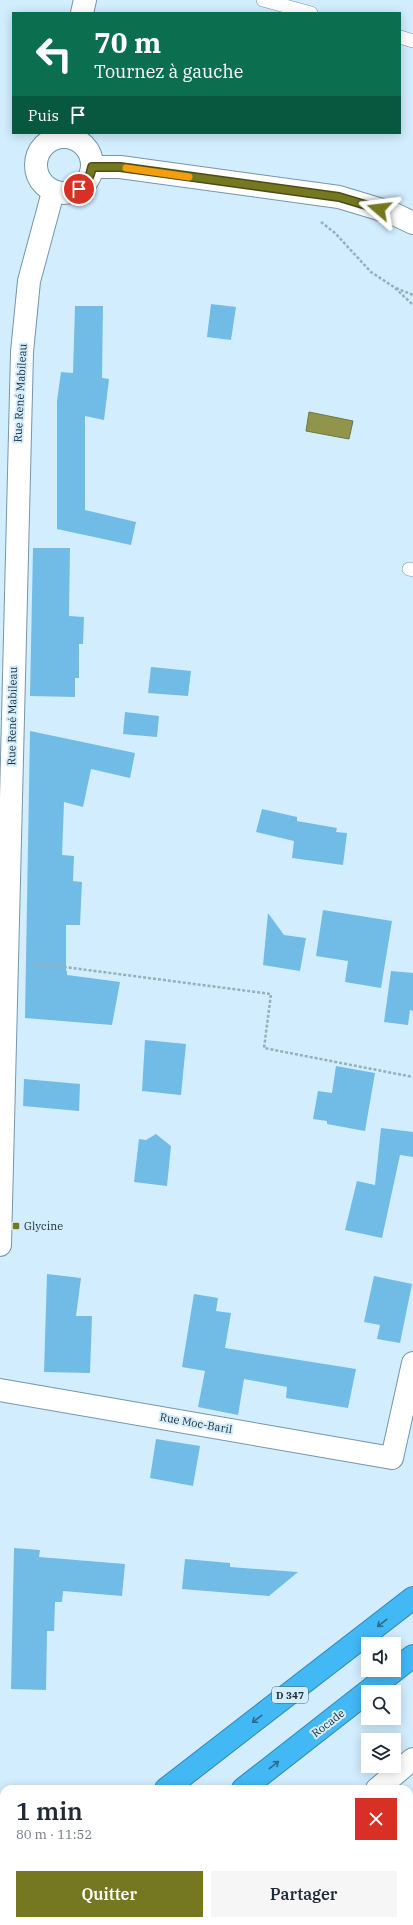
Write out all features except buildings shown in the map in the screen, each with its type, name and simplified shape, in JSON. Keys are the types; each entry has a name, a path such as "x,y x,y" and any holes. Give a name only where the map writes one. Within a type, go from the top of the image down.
{"highway":[{"name":"D 347","path":"171,1785 413,1598"},
{"name":"Rocade","path":"248,1785 413,1656"}],"main road":[{"path":"82,12 85,0"},
{"path":"69,135 88,151 92,167 86,184 79,189 70,193 53,192 45,187 38,175 36,162 38,153 50,140 69,135"},
{"path":"92,167 120,167 339,197 392,213 413,223"},
{"name":"Rue René Mabileau","path":"0,1245 22,352 28,281 53,192"},
{"name":"Rue Moc-Baril","path":"0,1390 392,1458 413,1363"},
{"path":"382,1785 413,1759"}],"lane":[{"path":"263,0 307,12"},
{"path":"401,37 413,41"}],"path":[{"path":"413,295 394,288 413,305"},
{"path":"7,960 271,994 264,1048 413,1077"}],"shaded area":[{"path":"309,412 353,421 349,439 306,431"}],"slow traffic":[{"path":"126,168 189,177"}],"place":[{"name":"Glycine","path":"16,1226"}],"route":[{"path":"79,189 86,184 92,167 120,167 339,197 379,209"}]}
